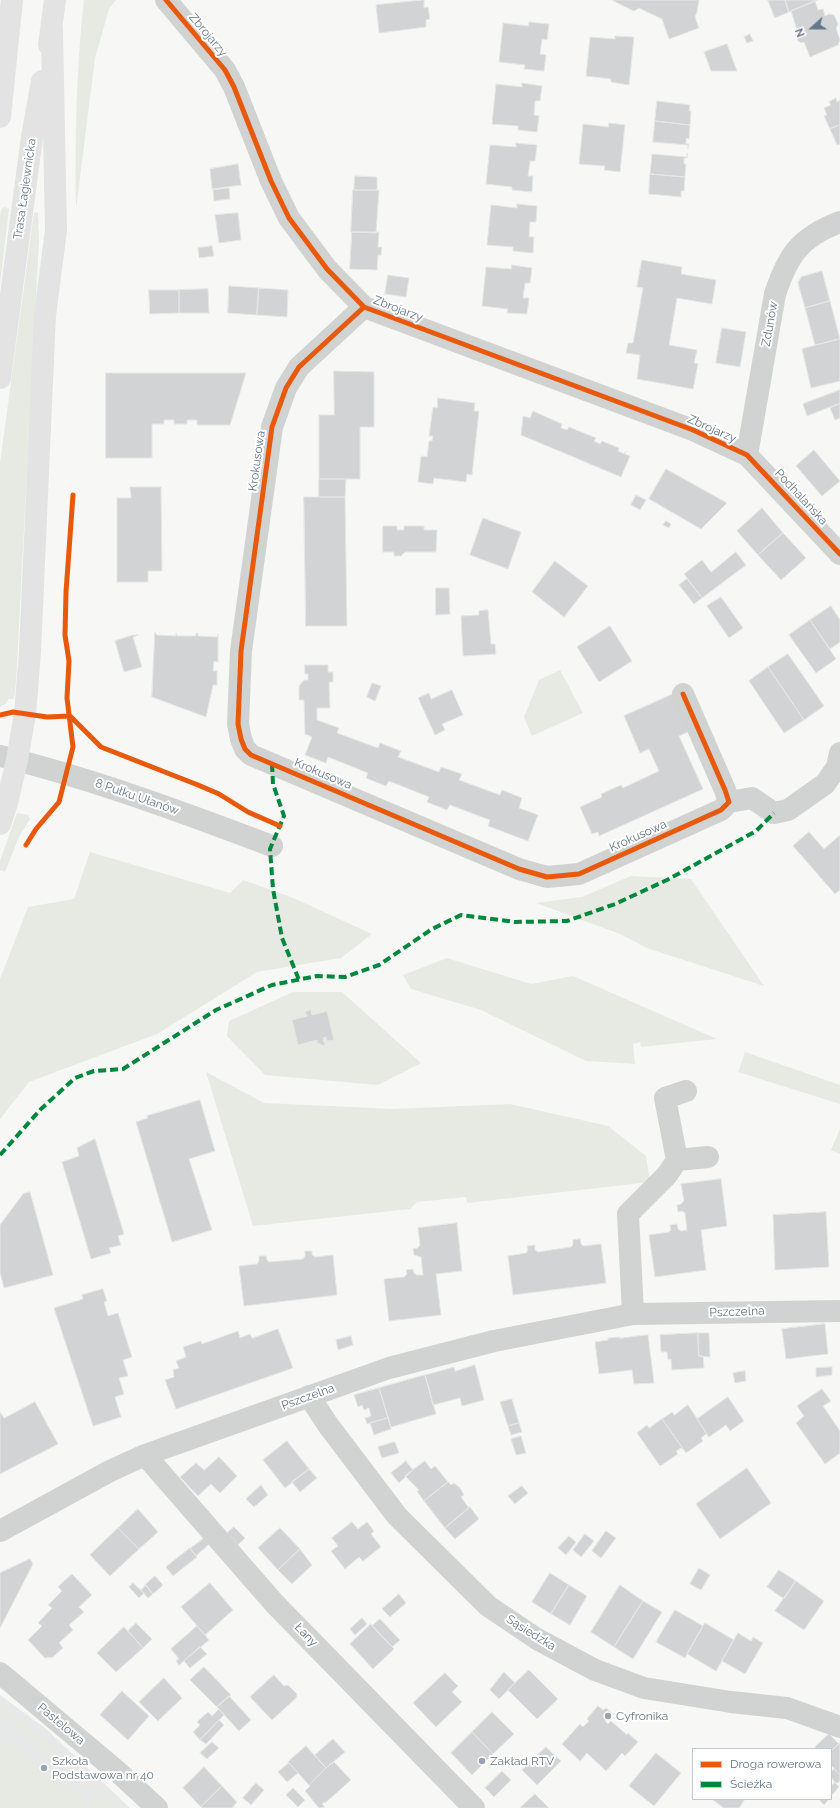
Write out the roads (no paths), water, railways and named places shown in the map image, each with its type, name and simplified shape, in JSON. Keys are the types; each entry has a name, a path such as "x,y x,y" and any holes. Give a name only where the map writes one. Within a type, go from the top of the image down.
{"main road":[{"path":"0,25 8,0"},
{"path":"0,118 12,0"},
{"name":"Trasa Łagiewnicka","path":"0,378 32,137 52,30 55,0"},
{"path":"0,824 7,804 9,758 25,714 30,652 45,315 55,241 52,30"}],"street":[{"name":"Zbrojarzy","path":"166,0 220,65 231,81 271,181 289,218 327,269 364,307 693,430 746,455"},
{"name":"Zdunów","path":"746,455 775,294 783,269 799,245 817,232 840,222"},
{"name":"Krokusowa","path":"364,307 299,367 286,388 272,427 241,651 238,724 245,749 251,755 519,869 547,877 579,874 721,810 729,802"},
{"name":"Podhalańska","path":"746,455 840,554"},
{"path":"683,694 729,802 752,798 774,813 788,810 825,784 837,767 840,753"},
{"name":"8 Pułku Ułanów","path":"9,758 67,774 166,806 272,846"},
{"path":"633,1314 628,1214 667,1175 677,1160 665,1098 686,1091"},
{"path":"677,1160 708,1157"},
{"name":"Pszczelna","path":"0,1531 110,1471 145,1455 389,1368 494,1341 633,1314 840,1311"},
{"name":"Sąsiedzka","path":"309,1396 328,1425 397,1516 488,1606 537,1639 595,1670 644,1688 731,1702 787,1708 840,1727"},
{"name":"Łany","path":"145,1455 274,1603 474,1808"},
{"name":"Pastelowa","path":"0,1673 118,1772 157,1808"}],"place":[{"name":"Cyfronika","path":"608,1716"},
{"name":"Zakład RTV","path":"482,1761"},
{"name":"Szkoła Podstawowa nr 40","path":"44,1768"}]}
